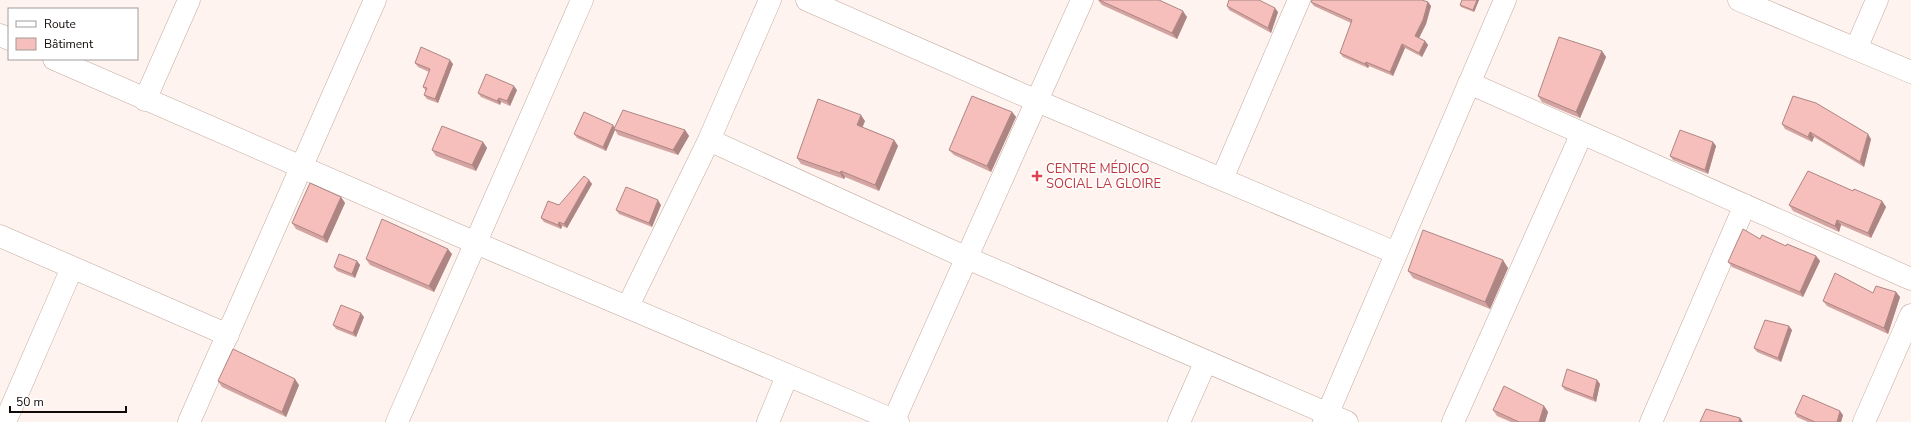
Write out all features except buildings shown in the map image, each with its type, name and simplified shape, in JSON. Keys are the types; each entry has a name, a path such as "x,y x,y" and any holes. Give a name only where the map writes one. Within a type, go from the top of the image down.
{"street":[{"path":"145,100 189,0"},
{"path":"190,422 375,0"},
{"path":"399,422 582,0"},
{"path":"628,306 708,140 770,0"},
{"path":"807,0 1037,101 1396,254"},
{"path":"56,60 476,243 628,306 787,376 896,421 1082,0"},
{"path":"1222,179 1299,0"},
{"path":"708,140 967,258 1333,419 1396,254 1504,0"},
{"path":"1739,0 1911,72"},
{"path":"1856,49 1876,0"},
{"path":"1469,83 1911,279"},
{"path":"1453,422 1582,133"},
{"path":"1651,422 1745,205"},
{"path":"0,236 228,336"},
{"path":"5,422 72,268"},
{"path":"1864,422 1911,315"},
{"path":"1179,422 1206,362"},
{"path":"768,422 787,376"}],"place":[{"name":"CENTRE MÉDICO SOCIAL LA GLOIRE","path":"1037,176"}]}
